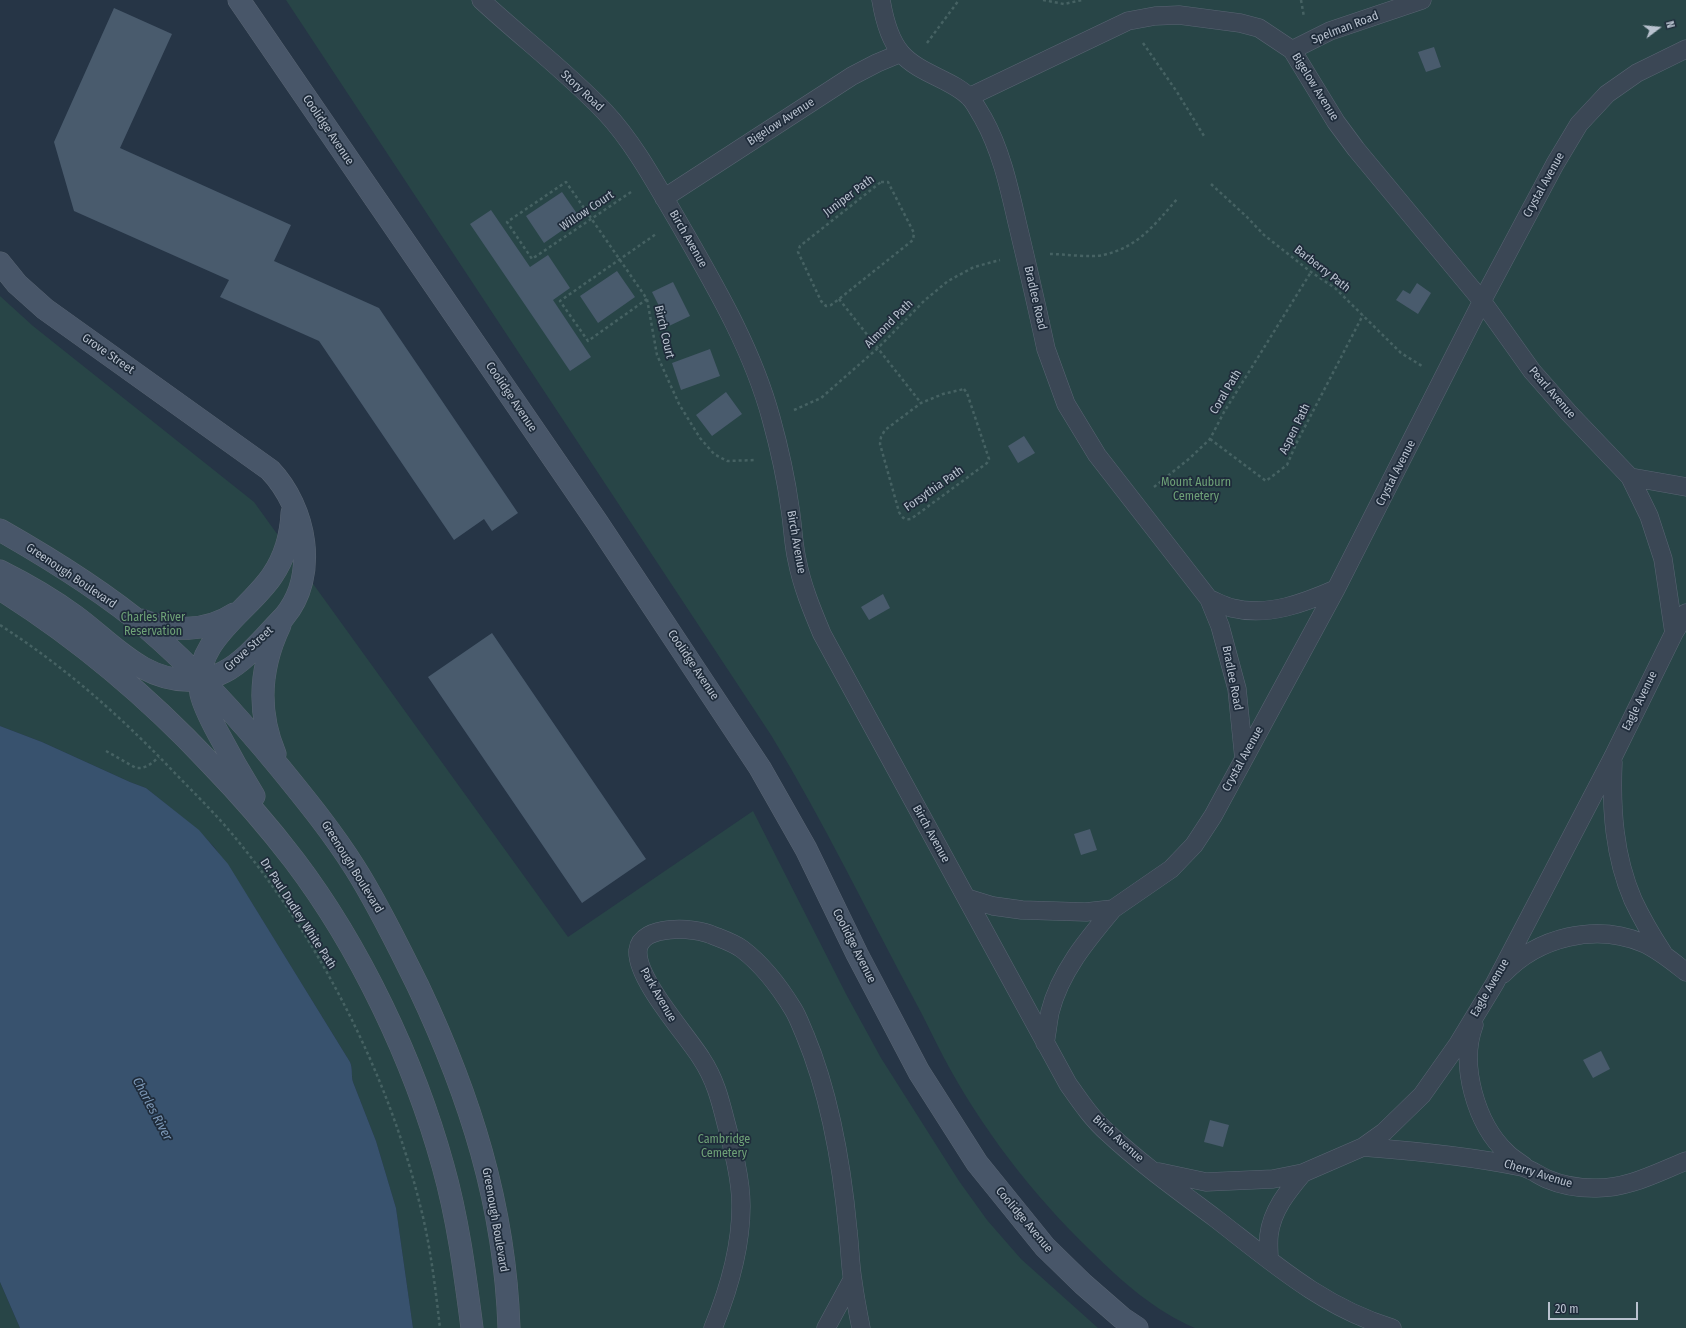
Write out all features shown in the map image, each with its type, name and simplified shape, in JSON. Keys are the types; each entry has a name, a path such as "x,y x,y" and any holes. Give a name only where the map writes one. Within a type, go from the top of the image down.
{"street":[{"name":"Coolidge Avenue","path":"239,0 592,515 757,762 795,828 857,954 919,1072 973,1157 1012,1208 1045,1247 1083,1284 1122,1318 1137,1328"},
{"name":"Grove Street","path":"0,263 17,284 45,309 262,463 277,477 292,502 301,528 305,561 300,592 290,610 284,617 232,667 223,673 200,679 201,668 213,643 224,628 268,581 284,555 292,524 292,502"},
{"name":"Greenough Boulevard","path":"0,530 54,562 122,609 146,628 200,679 239,719 322,820 373,898 402,954 440,1036 476,1131 492,1186 504,1266 509,1328"},
{"path":"0,572 33,589 69,612 133,663 149,672 178,680 200,679 201,693 205,706 226,748 357,959 373,989 420,1096 437,1146 452,1202 464,1262 472,1328"},
{"path":"0,589 76,641 102,661 149,702 174,726 245,801 295,861"},
{"path":"122,609 135,617 157,626 190,628 220,622 244,607"},
{"path":"283,772 267,732 263,702 264,673 272,644 284,617"}],"lane":[{"name":"Story Road","path":"481,0 583,90 607,114 631,146 664,198"},
{"name":"Bradlee Road","path":"881,0 883,16 891,36 907,58 969,97 983,118 996,146 1006,176 1046,349 1066,404 1097,455 1209,599 1220,626 1237,689 1244,759"},
{"name":"Spelman Road","path":"1292,50 1330,31 1422,0"},
{"name":"Bigelow Avenue","path":"969,97 1128,21 1155,16 1178,15 1240,23 1259,28 1292,50 1336,122 1352,144 1482,301"},
{"name":"Crystal Avenue","path":"1045,1043 1050,1012 1071,962 1113,909 1171,869 1194,845 1212,816 1336,589 1482,301 1555,164 1579,124 1607,94 1637,73 1686,49"},
{"name":"Bigelow Avenue","path":"664,198 852,76 877,63 907,58"},
{"name":"Birch Avenue","path":"664,198 722,299 741,336 754,369 771,417 790,506 797,560 808,599 822,634 1068,1084 1087,1110 1107,1133 1152,1170 1269,1260 1320,1296 1346,1311 1392,1328"},
{"name":"Pearl Avenue","path":"1482,301 1532,371 1568,412 1630,477 1649,516 1663,559 1674,633"},
{"path":"1630,477 1686,487"},
{"path":"1209,599 1232,608 1256,611 1286,608 1309,601 1336,589"},
{"name":"Eagle Avenue","path":"1152,1170 1206,1182 1273,1179 1303,1173 1363,1147 1384,1132 1422,1095 1454,1050 1495,982 1613,757 1674,633 1686,613"},
{"path":"1613,757 1612,794 1614,828 1621,864 1633,899 1646,925 1663,953"},
{"name":"Crystal Avenue","path":"967,898 993,906 1022,910 1086,912 1113,909"},
{"name":"Park Avenue","path":"713,1328 726,1295 736,1257 741,1205 737,1174 717,1087 701,1058 661,1003 640,965 638,949 643,940 655,933 677,928 704,931 740,947 767,972 795,1011 812,1053 826,1101 840,1170 848,1229 852,1280 860,1328"},
{"path":"1495,982 1510,967 1539,947 1556,940 1578,934 1597,933 1624,937 1643,943 1663,953 1686,972"},
{"path":"1482,1003 1472,1029 1468,1058 1470,1081 1478,1108 1493,1136 1507,1153 1528,1168"},
{"name":"Cherry Avenue","path":"1363,1147 1413,1151 1493,1161 1528,1168 1548,1179 1566,1185 1594,1188 1614,1187 1629,1183 1686,1161"},
{"path":"1658,1172 1674,1162 1686,1150"},
{"path":"1269,1260 1269,1234 1276,1210 1303,1173"},
{"path":"826,1328 852,1280"}],"path":[{"path":"907,58 959,0"},
{"path":"1043,0 1064,4 1082,0"},
{"path":"1128,21 1177,92 1204,136"},
{"name":"Willow Court","path":"532,260 652,178"},
{"name":"Birch Court","path":"532,260 507,222 566,182 647,299 657,355 679,404 700,438 714,454 727,461 780,458"},
{"name":"Juniper Path","path":"881,182 888,182 914,233 913,240 840,299 831,305 826,306 821,301 798,252 800,246 881,182"},
{"name":"Barberry Path","path":"1211,184 1264,235 1311,272 1335,288 1401,353 1443,379"},
{"name":"Almond Path","path":"771,417 801,408 821,398 878,348 925,300 948,281 974,267 1025,253 1102,256 1126,248 1146,235 1178,198"},
{"path":"647,299 588,341 560,301 677,220"},
{"name":"Coral Path","path":"1135,502 1190,458 1210,439 1224,412 1311,272"},
{"path":"840,299 921,403"},
{"name":"Aspen Path","path":"1210,439 1266,481 1287,465 1297,442 1363,315"},
{"name":"Forsythia Path","path":"964,389 967,393 989,459 986,463 911,519 907,519 902,517 899,512 880,444 881,436 885,430 921,403 943,394 964,389"},
{"name":"Dr. Paul Dudley White Path","path":"0,626 69,673 126,723 159,757 232,834 254,862 318,957 354,1024 384,1092 409,1165 428,1240 440,1328"},
{"path":"106,752 136,768 145,768 159,757"}],"green space":[{"name":"Mount Auburn Cemetery","path":"286,0 1686,0 1686,1328 1195,1328 1152,1304 1102,1262 1029,1184 991,1135 974,1109 943,1056 828,835 771,735"},
{"path":"0,296 33,326 254,502 568,937 753,811 846,994 881,1058 959,1181 987,1220 1021,1259 1098,1328 413,1328 396,1208 376,1141 353,1082 350,1062 250,900 215,848 198,830 146,788 42,742 0,726"},
{"path":"0,1282 20,1328 0,1328"}],"water":[{"name":"Charles River","path":"0,726 42,742 146,788 199,830 228,864 350,1062 353,1082 376,1141 396,1208 413,1328 20,1328 0,1282"}],"building":[{"path":"114,8 172,34 120,148 291,225 274,261 379,308 518,513 492,531 484,519 454,540 319,341 220,297 229,280 74,211 54,142"},
{"path":"1434,47 1441,67 1426,72 1418,52"},
{"path":"562,192 580,218 544,243 526,216"},
{"path":"491,210 530,267 548,255 570,288 553,300 591,357 570,371 470,224"},
{"path":"617,271 635,297 598,323 580,296"},
{"path":"673,282 690,316 669,326 652,292"},
{"path":"1417,283 1431,293 1418,314 1396,300 1403,290 1410,294"},
{"path":"710,349 720,376 681,390 672,363"},
{"path":"726,392 742,414 712,436 696,415"},
{"path":"1024,436 1035,453 1018,463 1008,446"},
{"path":"883,594 890,608 869,620 861,607"},
{"path":"492,633 646,859 582,903 428,677"},
{"path":"1090,829 1097,850 1081,855 1074,834"},
{"path":"1601,1051 1610,1069 1593,1078 1583,1060"},
{"path":"1210,1120 1229,1125 1223,1147 1204,1142"}],"park label":[{"name":"Charles River Reservation","path":"153,625"},
{"name":"Cambridge Cemetery","path":"724,1147"}]}
